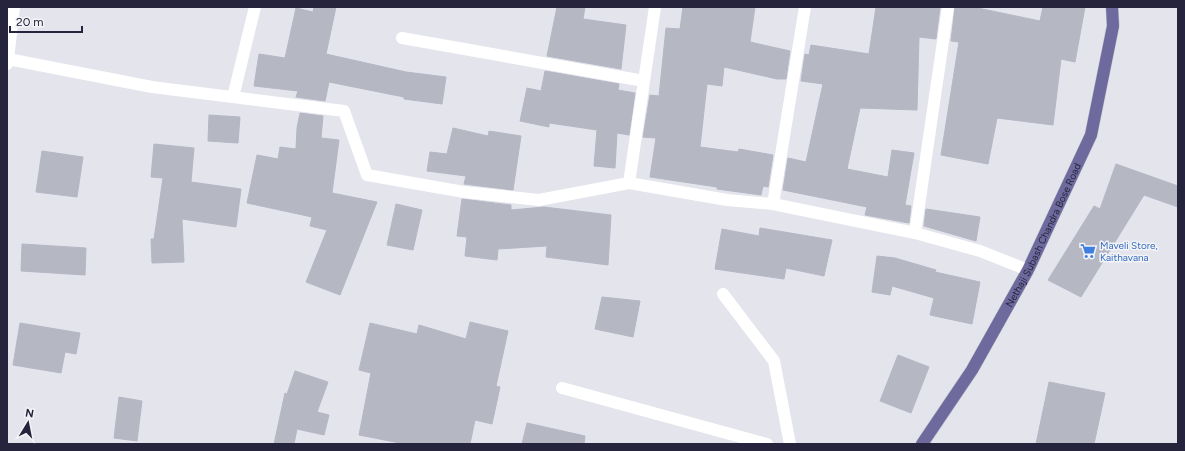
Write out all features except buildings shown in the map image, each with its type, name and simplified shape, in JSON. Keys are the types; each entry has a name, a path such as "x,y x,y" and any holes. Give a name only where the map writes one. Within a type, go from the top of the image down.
{"main road":[{"name":"Nethaji Subash Chandra Bose Road","path":"922,444 972,370 1028,270 1091,135 1113,26 1112,7"}],"street":[{"path":"14,7 7,61 152,87 344,112 367,175 464,192 539,200 629,183 727,200 773,204 915,233 980,251 1028,270"},
{"path":"233,97 255,7"},
{"path":"629,183 655,7"},
{"path":"773,204 805,7"},
{"path":"915,233 948,7"},
{"path":"402,38 644,81"},
{"path":"723,294 774,361 790,444"},
{"path":"562,388 767,444"}],"place":[{"name":"Maveli Store, Kaithavana","path":"1088,251"}]}
